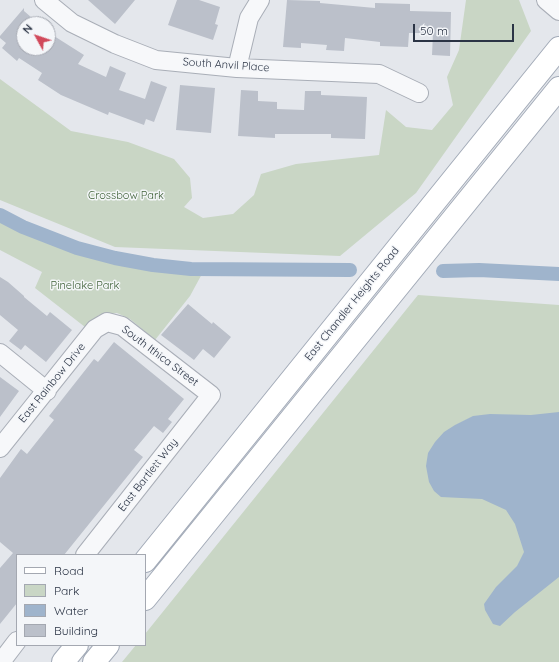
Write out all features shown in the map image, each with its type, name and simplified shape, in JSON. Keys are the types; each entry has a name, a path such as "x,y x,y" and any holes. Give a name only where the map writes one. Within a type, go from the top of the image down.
{"main road":[{"name":"East Chandler Heights Road","path":"146,560 559,48"},
{"path":"146,598 559,88"},
{"path":"436,200 456,215"},
{"path":"396,250 424,254"},
{"path":"369,283 401,283"},
{"path":"63,662 76,646"},
{"path":"94,662 107,646"}],"street":[{"name":"South Anvil Place","path":"44,0 72,23 115,44 156,60 238,68 379,74 419,93"},
{"path":"238,68 249,18 260,0"},
{"path":"546,0 559,11"},
{"name":"East Rainbow Drive","path":"0,448 95,329 107,322"},
{"name":"South Ithica Street","path":"107,322 122,326 211,395"},
{"path":"0,353 46,391"},
{"name":"East Bartlett Way","path":"86,554 211,395"},
{"path":"1,662 16,642"}],"green space":[{"name":"Crossbow Park","path":"466,0 519,0 531,31 416,193 340,256 115,247 0,200 0,79 71,131 128,142 174,159 190,178 192,198 184,207 203,218 233,214 254,195 261,174 296,164 379,155 386,110 406,127 432,130 453,105 447,77 459,50"},
{"name":"Pinelake Park","path":"0,218 40,238 102,258 166,270 203,272 190,296 155,340 130,319 117,313 99,315 85,327 35,288 42,272 0,250"},
{"path":"418,295 559,305 559,662 122,662 135,646 146,646 146,633"}],"water":[{"path":"559,412 559,577 500,626 493,624 485,610 484,604 496,587 517,566 524,552 515,524 506,510 482,499 441,497 434,491 429,482 426,466 428,453 444,432 473,416 490,414 531,415"}],"building":[{"path":"88,0 135,0 115,24"},
{"path":"177,0 199,0 220,7 215,24 218,25 213,40 168,25"},
{"path":"287,0 320,1 320,3 375,8 375,3 410,4 410,11 451,12 450,56 432,55 433,33 409,33 408,47 380,46 380,42 345,38 344,51 326,50 327,45 301,43 301,48 283,47"},
{"path":"24,8 24,11 30,16 17,16"},
{"path":"16,17 16,56 56,56 56,37 84,55 78,64 106,77 110,66 126,73 119,90 145,99 151,81 167,87 154,122 146,119 144,125 109,112 108,115 61,95 38,80 42,73 19,58 17,61 2,48 6,43 0,38 0,36"},
{"path":"180,85 215,88 211,133 176,130"},
{"path":"241,90 258,91 258,101 277,102 277,109 304,110 305,91 321,91 321,95 367,97 365,139 331,138 331,134 275,134 275,138 238,136"},
{"path":"0,277 8,282 47,316 50,312 72,330 46,362 25,345 21,350 9,341 18,330 0,315"},
{"path":"188,304 212,324 213,322 231,337 214,358 203,349 194,360 161,335"},
{"path":"114,342 184,399 168,419 172,422 163,433 154,426 134,450 143,457 65,554 16,554 16,604 0,624 0,568 13,553 0,542 0,478 21,449 27,454 54,420 49,416 94,359 98,362"},
{"path":"0,377 19,391 0,417"}],"waterway":[{"path":"0,215 23,227 77,248 115,258 153,265 191,269 350,270"},
{"path":"443,271 479,270 559,274"}]}
